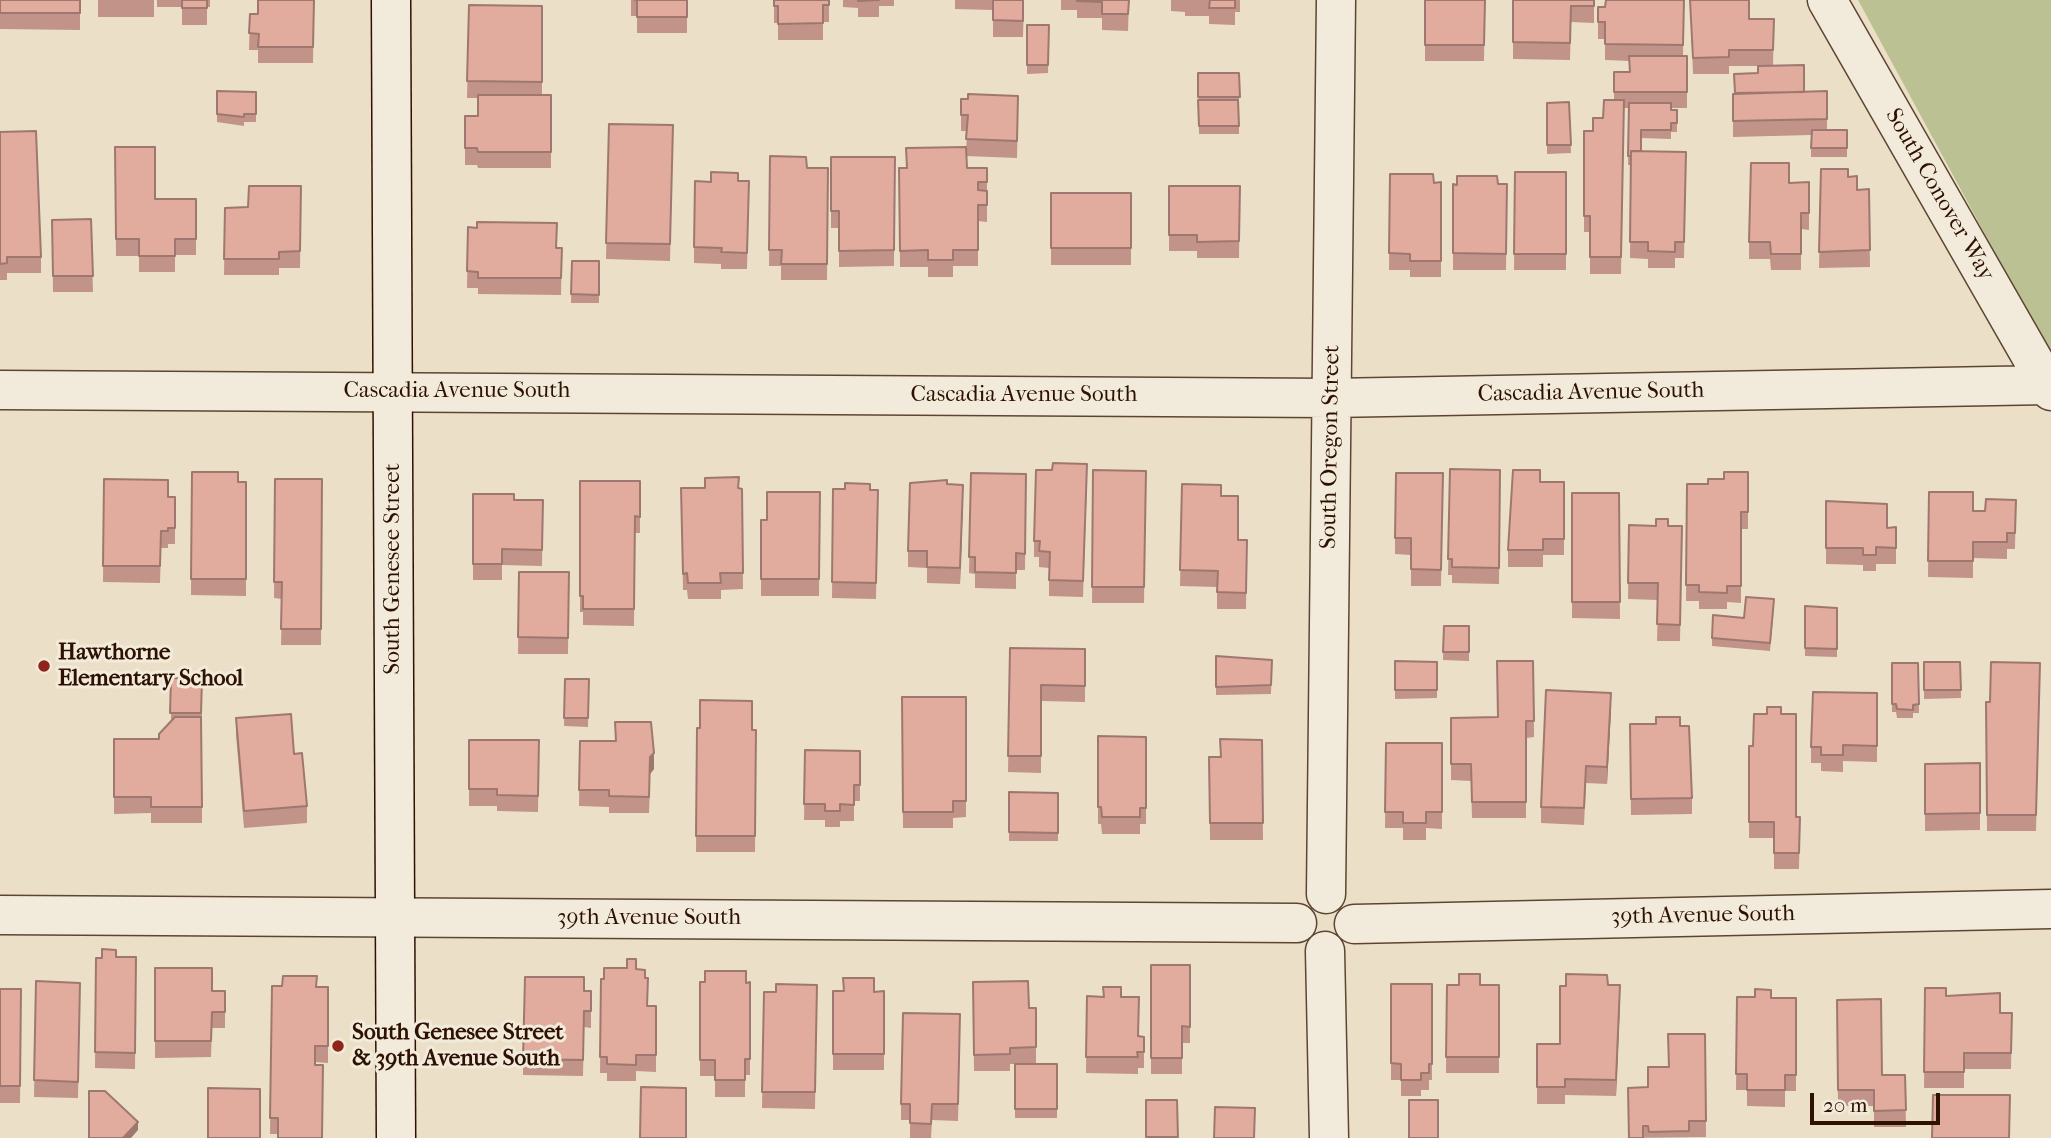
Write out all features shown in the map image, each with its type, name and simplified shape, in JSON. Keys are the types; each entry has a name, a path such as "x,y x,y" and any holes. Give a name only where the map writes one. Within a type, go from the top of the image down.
{"street":[{"name":"South Genesee Street","path":"391,0 396,1138"},
{"name":"South Oregon Street","path":"1326,894 1336,0"},
{"name":"South Conover Way","path":"1827,0 2049,388"},
{"name":"Cascadia Avenue South","path":"0,390 392,390 1331,398 2049,388"},
{"path":"1326,894 1334,895 1349,906 1354,923 1347,942 1340,948 1325,951 1311,948 1303,942 1297,923 1298,914 1308,900 1326,894"},
{"name":"39th Avenue South","path":"1354,923 2051,909"},
{"name":"39th Avenue South","path":"0,915 1297,923"},
{"path":"1325,951 1329,1138"}],"green space":[{"path":"1858,0 2051,0 2051,356"}],"building":[{"path":"0,0 80,0 80,13 0,13"},
{"path":"182,0 207,0 207,8 182,8"},
{"path":"258,0 314,0 313,47 258,47 259,34 249,33 250,14 258,14"},
{"path":"637,0 687,0 687,17 637,17"},
{"path":"774,0 829,0 829,5 823,5 823,23 778,24 778,6 774,6"},
{"path":"993,0 1023,0 1023,21 993,20"},
{"path":"1077,0 1129,0 1128,14 1102,14 1102,2"},
{"path":"1210,0 1235,0 1235,8 1209,8"},
{"path":"1425,0 1485,0 1484,45 1425,45"},
{"path":"1513,0 1594,0 1594,6 1571,6 1570,43 1513,42"},
{"path":"1606,0 1684,0 1683,45 1605,44 1605,22 1598,22 1598,7 1605,7"},
{"path":"1690,0 1749,0 1749,19 1774,19 1773,50 1729,50 1729,57 1693,58"},
{"path":"469,5 542,6 542,82 467,81"},
{"path":"1027,25 1049,25 1048,65 1027,65"},
{"path":"1629,56 1687,56 1687,92 1614,92 1614,72 1630,72"},
{"path":"1804,65 1804,92 1735,93 1734,74 1758,73 1758,66"},
{"path":"1198,73 1239,73 1240,97 1198,97"},
{"path":"217,91 256,92 256,114 244,114 244,117 217,114"},
{"path":"1827,91 1827,119 1733,121 1733,94"},
{"path":"968,94 1018,96 1017,141 966,139 968,115 961,115 961,99 968,99"},
{"path":"478,95 551,95 551,152 478,152 477,148 465,148 465,116 478,116"},
{"path":"1198,100 1238,100 1239,126 1199,126"},
{"path":"1604,100 1624,100 1621,257 1590,257 1590,216 1584,216 1584,131 1593,131 1593,118 1603,118"},
{"path":"1569,102 1571,145 1547,145 1547,103"},
{"path":"1629,103 1671,103 1671,110 1677,110 1677,123 1671,123 1671,130 1641,130 1641,151 1631,151 1631,156 1628,156"},
{"path":"609,124 673,125 670,244 606,243"},
{"path":"1812,130 1847,130 1847,148 1811,148"},
{"path":"36,131 41,257 7,257 7,263 0,264 0,132"},
{"path":"115,147 155,147 155,199 196,199 196,239 175,239 175,256 139,256 139,239 116,239"},
{"path":"966,147 967,168 987,168 987,182 978,182 978,190 987,191 987,205 978,205 978,250 953,250 953,260 928,260 928,250 900,251 899,168 907,168 906,148"},
{"path":"1631,151 1686,152 1684,242 1675,242 1675,252 1648,251 1648,242 1630,242"},
{"path":"770,156 806,157 807,168 828,168 827,264 781,264 782,250 769,250"},
{"path":"831,157 895,157 894,250 839,251 839,211 831,211"},
{"path":"1751,163 1789,163 1789,183 1809,182 1809,213 1801,213 1801,254 1771,254 1770,242 1749,242"},
{"path":"1821,169 1848,169 1848,177 1857,176 1857,190 1869,189 1870,250 1819,252"},
{"path":"711,172 738,173 738,181 749,181 747,253 721,252 722,248 694,247 695,181 711,182"},
{"path":"1515,172 1566,172 1566,254 1514,254"},
{"path":"1390,174 1433,174 1434,183 1441,182 1441,261 1410,261 1410,254 1389,253"},
{"path":"1457,176 1497,176 1498,184 1507,184 1506,254 1453,253 1453,184 1457,185"},
{"path":"249,186 301,186 300,251 279,252 279,259 224,259 225,208 248,207"},
{"path":"1169,186 1240,186 1239,241 1197,242 1197,235 1169,235"},
{"path":"1051,193 1131,193 1131,248 1051,248"},
{"path":"91,219 93,276 53,276 52,220"},
{"path":"477,222 557,223 556,248 562,248 561,278 478,278 478,272 467,271 468,227 477,228"},
{"path":"572,261 599,261 599,295 571,294"},
{"path":"1053,463 1087,464 1083,581 1049,580 1050,552 1039,551 1040,541 1034,541 1036,470 1052,470"},
{"path":"1450,469 1500,470 1499,568 1452,567 1452,559 1448,559"},
{"path":"1093,470 1146,471 1144,587 1092,587"},
{"path":"1513,470 1540,470 1540,482 1564,482 1564,539 1543,539 1543,550 1508,550"},
{"path":"192,472 238,472 238,482 246,482 246,579 191,579"},
{"path":"1724,472 1748,472 1748,512 1741,512 1741,586 1727,586 1727,593 1699,592 1699,585 1686,585 1687,484 1708,484 1708,479 1724,479"},
{"path":"971,473 1026,474 1025,554 1016,553 1016,573 975,572 975,557 969,557"},
{"path":"1396,473 1443,473 1441,570 1411,569 1411,538 1395,538"},
{"path":"739,477 738,488 742,489 743,573 720,573 721,583 688,583 687,573 683,574 681,488 705,488 705,478"},
{"path":"104,479 168,480 168,497 175,497 175,528 161,531 160,566 103,566"},
{"path":"275,479 322,479 321,629 281,629 282,582 274,582"},
{"path":"947,480 947,484 963,485 960,568 927,567 927,551 908,551 910,483"},
{"path":"580,481 640,481 640,517 635,516 634,609 583,609 583,596 580,596"},
{"path":"845,483 870,484 870,490 878,490 876,583 832,582 833,489 845,489"},
{"path":"1182,484 1221,485 1221,496 1238,496 1238,540 1247,540 1246,593 1217,592 1218,571 1180,570"},
{"path":"767,492 820,492 819,579 761,579 761,520 767,520"},
{"path":"1929,492 1973,492 1973,511 1985,511 1986,499 2016,500 2015,533 2007,533 2007,542 1973,542 1973,561 1928,561"},
{"path":"1572,493 1619,493 1620,602 1572,602"},
{"path":"473,494 514,494 514,500 543,500 542,550 502,549 502,564 473,564"},
{"path":"1826,501 1887,504 1887,528 1896,527 1896,548 1876,547 1876,555 1863,555 1863,548 1826,548"},
{"path":"1656,519 1668,519 1668,526 1682,526 1680,625 1657,624 1658,583 1628,583 1629,525 1656,526"},
{"path":"519,572 569,572 568,638 518,637"},
{"path":"1746,597 1774,599 1770,643 1712,638 1713,615 1744,618"},
{"path":"1805,606 1837,608 1837,649 1805,648"},
{"path":"1444,626 1469,626 1469,652 1443,652"},
{"path":"1010,648 1085,649 1085,686 1041,685 1041,756 1008,756"},
{"path":"1216,656 1272,660 1271,685 1216,687"},
{"path":"1395,661 1437,662 1437,690 1395,690"},
{"path":"1497,661 1533,661 1534,721 1526,721 1526,802 1472,802 1471,764 1451,764 1451,718 1498,717"},
{"path":"1924,662 1960,662 1961,690 1924,690"},
{"path":"1991,662 2040,663 2036,815 1987,815 1986,702 1990,702"},
{"path":"1892,663 1918,663 1919,704 1913,705 1913,710 1897,709 1896,704 1892,704"},
{"path":"171,678 202,679 201,713 170,713"},
{"path":"565,679 589,679 588,718 564,718"},
{"path":"1546,690 1611,693 1607,767 1586,766 1584,808 1541,807"},
{"path":"1813,692 1877,693 1877,746 1843,745 1843,755 1821,755 1821,747 1811,747"},
{"path":"902,697 966,697 966,801 953,801 953,812 903,812"},
{"path":"700,700 752,701 752,730 756,730 755,836 696,836 697,728 700,728"},
{"path":"1767,707 1781,707 1781,714 1796,714 1796,817 1800,817 1799,853 1774,853 1774,822 1749,822 1749,746 1753,746 1754,714 1767,714"},
{"path":"291,714 294,754 302,753 307,806 244,811 236,718"},
{"path":"175,717 201,717 202,807 151,807 151,797 114,797 114,739 159,739 159,734"},
{"path":"1656,717 1680,717 1680,726 1689,726 1692,798 1631,799 1630,724 1656,724"},
{"path":"615,722 651,722 654,753 650,757 649,797 609,796 609,790 579,790 580,741 616,741"},
{"path":"1098,736 1146,737 1146,808 1140,808 1140,817 1102,817 1101,807 1098,807"},
{"path":"1220,739 1262,740 1263,823 1210,823 1209,757 1221,757"},
{"path":"469,740 539,740 538,796 497,795 497,789 469,789"},
{"path":"1386,743 1442,743 1442,812 1426,812 1426,823 1403,823 1403,812 1385,812"},
{"path":"805,750 860,751 860,785 854,785 854,805 840,804 840,811 825,811 825,804 804,804"},
{"path":"1980,763 1980,813 1925,814 1925,764"},
{"path":"1009,792 1058,793 1058,833 1009,832"},
{"path":"102,949 116,950 116,957 136,957 135,1053 95,1052 96,958 102,958"},
{"path":"627,959 636,959 636,969 645,970 645,978 648,978 647,1006 656,1006 656,1055 636,1055 636,1065 607,1064 607,1057 600,1057 601,979 604,979 604,968 627,968"},
{"path":"1151,965 1190,965 1190,1027 1182,1026 1182,1058 1151,1058"},
{"path":"155,968 212,968 212,991 225,991 225,1012 212,1012 211,1041 155,1041"},
{"path":"705,971 746,971 746,983 750,982 750,1059 745,1059 745,1080 715,1080 715,1060 700,1060 700,982 705,982"},
{"path":"1459,974 1480,974 1480,985 1499,985 1499,1057 1446,1057 1447,985 1459,985"},
{"path":"1566,974 1607,975 1608,985 1620,985 1616,1080 1565,1079 1565,1087 1537,1087 1537,1044 1560,1044 1560,986 1566,986"},
{"path":"283,976 317,976 316,987 328,987 328,1046 315,1046 315,1065 323,1065 322,1138 278,1138 278,1118 270,1118 272,986 282,986"},
{"path":"525,977 584,977 584,991 591,991 591,1011 584,1011 583,1060 523,1059"},
{"path":"843,978 874,978 874,992 884,991 884,1054 833,1054 833,991 844,991"},
{"path":"36,981 80,983 78,1082 34,1080"},
{"path":"1028,981 1029,1008 1036,1008 1036,1047 1010,1048 1010,1054 974,1055 973,982"},
{"path":"776,984 817,985 815,1092 762,1092 764,992 776,992"},
{"path":"1391,984 1432,984 1432,1064 1429,1064 1429,1073 1421,1073 1421,1080 1401,1080 1401,1064 1391,1063"},
{"path":"1103,987 1121,987 1121,997 1139,997 1138,1036 1144,1037 1144,1052 1137,1052 1138,1057 1086,1057 1087,996 1104,997"},
{"path":"1925,988 1946,988 1946,996 2000,993 2000,1013 2012,1013 2011,1053 1964,1053 1964,1072 1924,1072"},
{"path":"0,989 21,989 20,1086 0,1086"},
{"path":"1755,989 1771,990 1771,998 1796,998 1796,1075 1785,1075 1785,1090 1747,1090 1747,1074 1736,1074 1737,997 1755,997"},
{"path":"1881,999 1882,1075 1905,1075 1906,1110 1874,1111 1874,1090 1838,1090 1837,1000"},
{"path":"903,1013 960,1014 958,1104 932,1104 931,1124 910,1123 910,1104 901,1104"},
{"path":"1668,1034 1705,1034 1706,1121 1689,1121 1689,1131 1649,1132 1648,1126 1643,1126 1643,1138 1629,1138 1628,1088 1648,1087 1648,1067 1669,1067"},
{"path":"1015,1064 1057,1064 1057,1109 1015,1109"},
{"path":"641,1087 686,1088 686,1138 640,1138"},
{"path":"208,1088 260,1089 260,1138 208,1138"},
{"path":"89,1091 105,1091 138,1122 123,1138 89,1138"},
{"path":"1933,1095 2010,1095 2009,1138 1932,1138"},
{"path":"1146,1100 1177,1100 1178,1137 1146,1137"},
{"path":"1409,1100 1438,1100 1438,1138 1409,1138"},
{"path":"1215,1107 1255,1108 1254,1138 1214,1138"}],"place":[{"name":"Hawthorne Elementary School","path":"44,666"},
{"name":"South Genesee Street & 39th Avenue South","path":"338,1046"}]}
